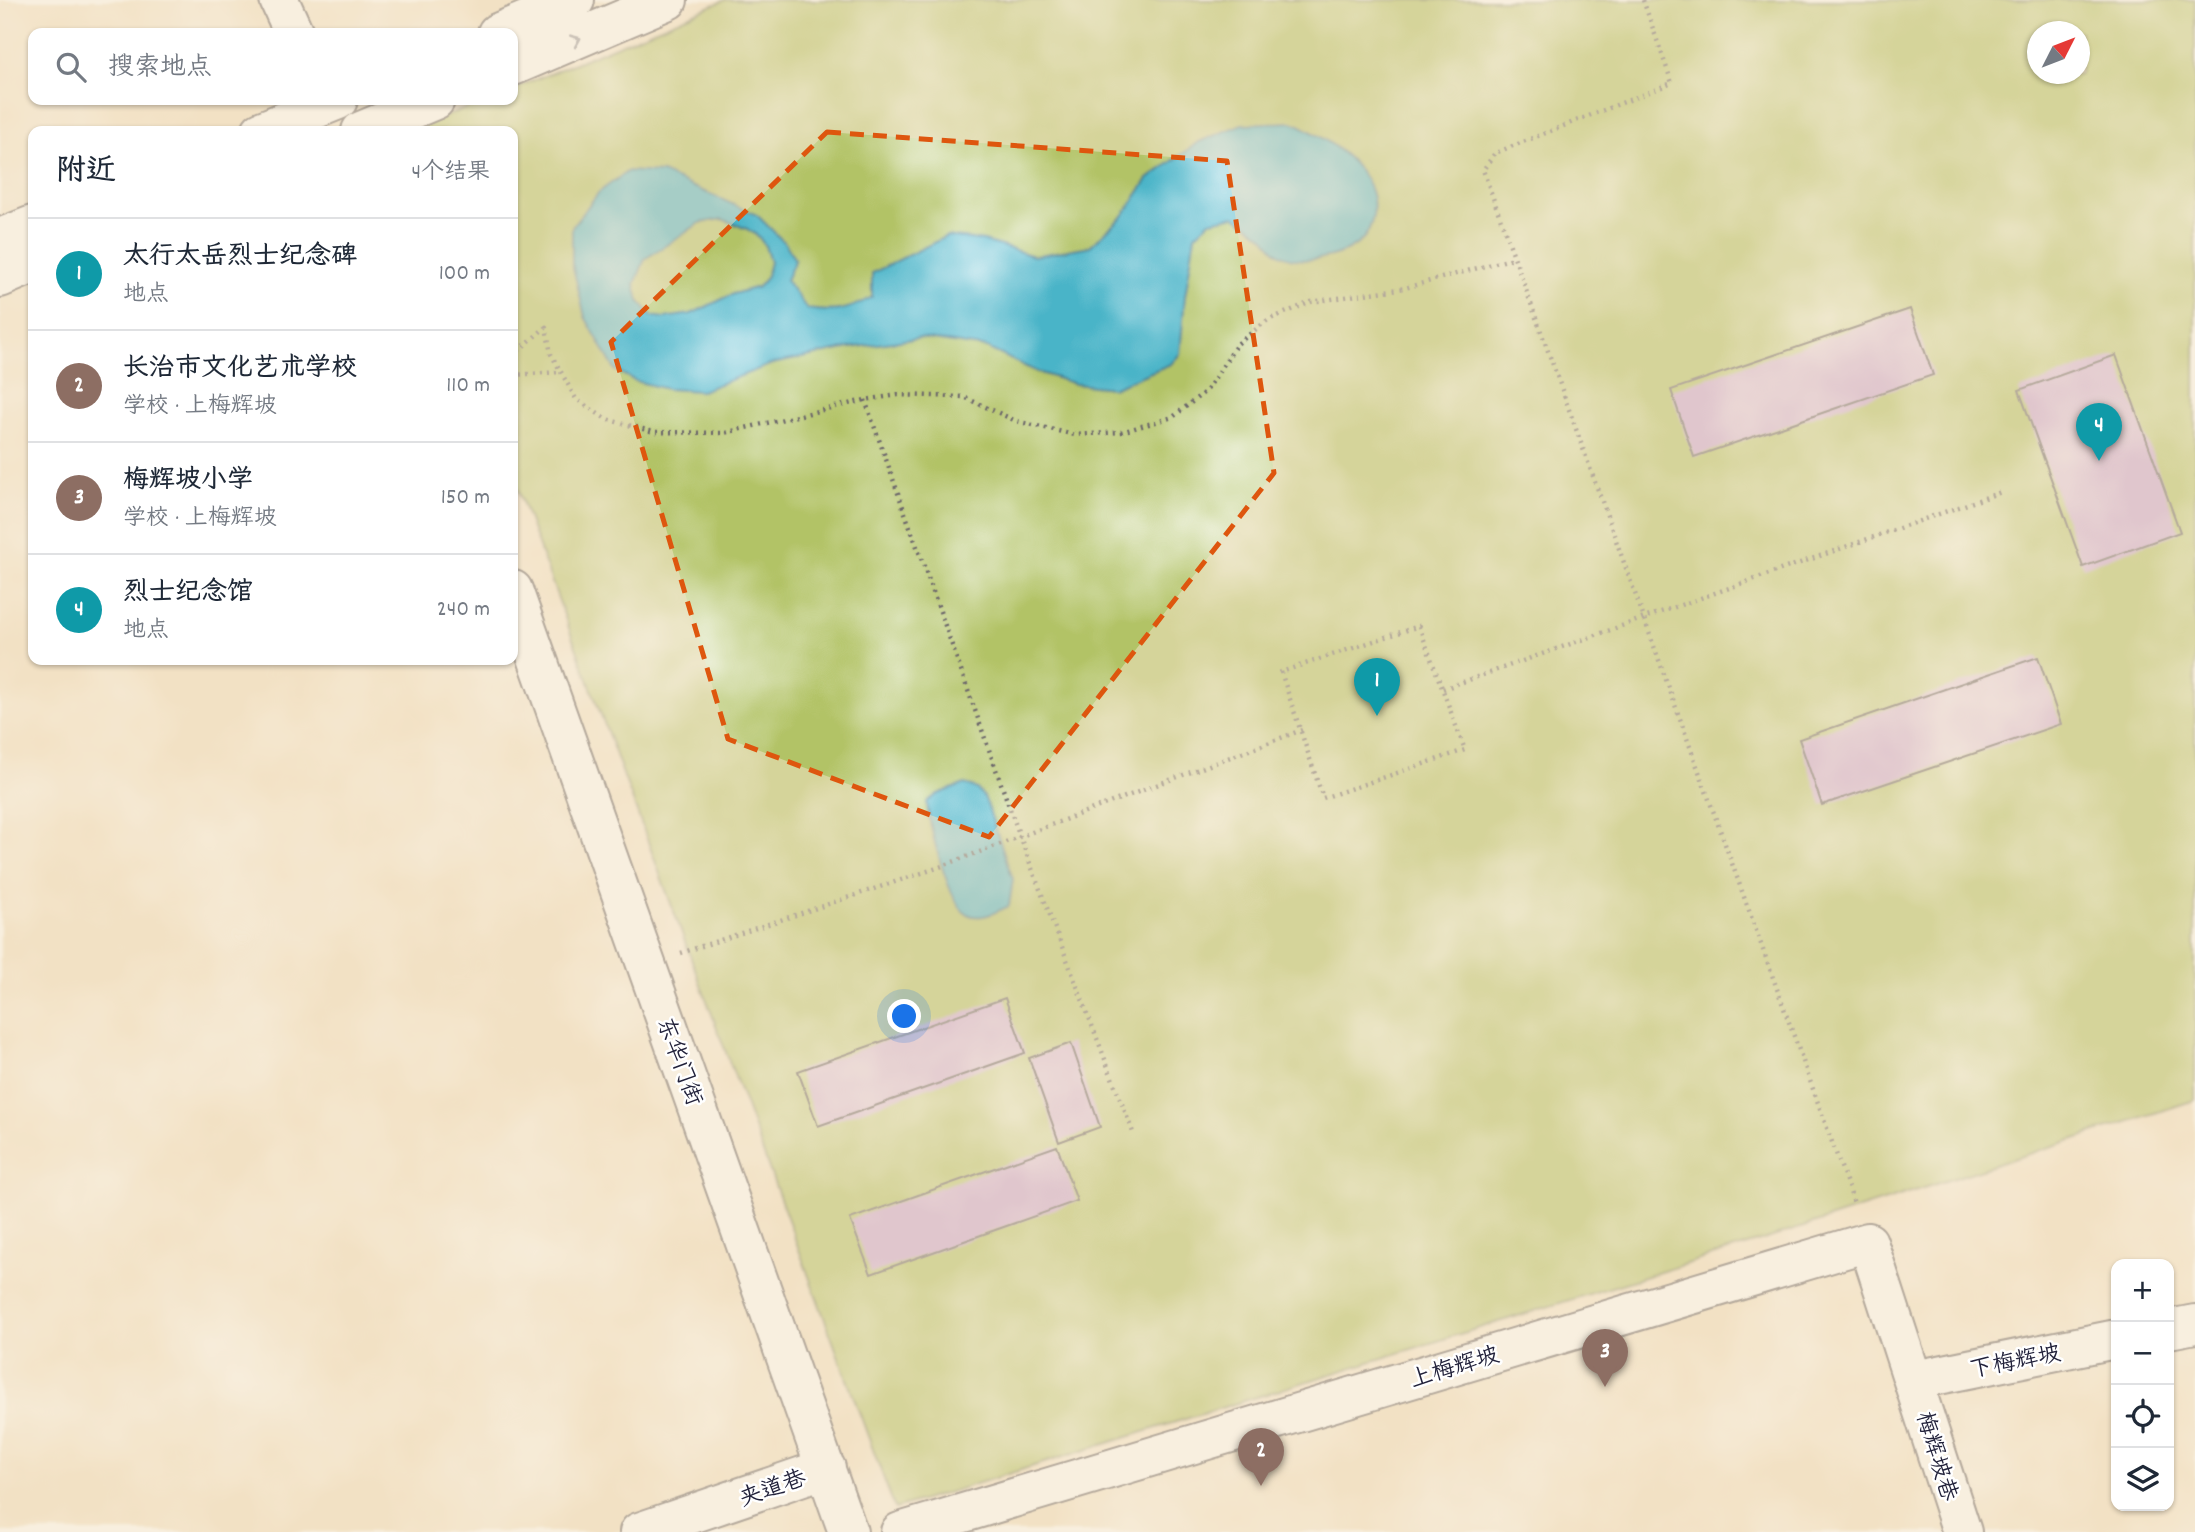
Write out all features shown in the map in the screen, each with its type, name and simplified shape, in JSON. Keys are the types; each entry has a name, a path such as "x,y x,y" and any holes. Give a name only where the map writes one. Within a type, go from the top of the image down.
{"street":[{"path":"279,0 292,28"},
{"path":"509,28 575,0"},
{"path":"518,64 668,0"},
{"path":"373,126 423,105"},
{"path":"277,126 332,109"},
{"path":"0,238 28,227"},
{"path":"0,278 28,266"},
{"name":"东华门街","path":"518,604 848,1532"},
{"path":"1868,1242 1914,1380"},
{"name":"上梅辉坡","path":"900,1532 1868,1242"},
{"path":"2174,1328 2195,1324"},
{"name":"下梅辉坡","path":"1914,1380 2111,1340"},
{"name":"梅辉坡巷","path":"1914,1380 1962,1532"},
{"name":"夹道巷","path":"639,1532 826,1468"}],"path":[{"path":"1643,0 1672,83 1495,153 1483,170 1868,1242"},
{"path":"518,351 546,327 551,354 576,399 606,419 654,432 724,433 865,400 898,395 964,397 1016,421 1075,435 1121,432 1173,417 1207,390 1237,344 1268,320 1311,302 1405,288 1514,258"},
{"path":"518,375 560,372"},
{"path":"865,400 1020,837 1134,1135"},
{"path":"1443,689 2004,491"},
{"path":"1419,626 1443,689 1465,750 1323,798 1281,672 1419,626"},
{"path":"647,964 937,868 1302,730"}],"highlighted area":[{"path":"827,132 1227,161 1274,473 989,837 728,739 611,342"}],"green space":[{"path":"725,0 2195,0 2195,1100 1757,1242 895,1509 518,491 518,126 422,126 474,105 518,105 518,87"}],"water":[{"path":"1293,122 1340,151 1365,178 1372,194 1374,211 1369,229 1362,240 1346,251 1303,260 1280,254 1262,235 1235,216 1210,221 1195,235 1185,296 1180,354 1171,364 1112,388 1075,384 1037,372 987,348 920,338 850,348 772,364 701,391 667,389 635,381 615,370 585,317 572,263 572,227 599,192 628,171 662,173 757,215 786,244 795,260 786,280 807,309 833,311 848,308 872,297 872,273 947,236 984,241 1034,256 1090,246 1123,216 1148,179 1199,142 1242,124","holes":["722,219 758,236 765,246 770,262 766,278 758,287 733,294 691,314 664,318 652,316 639,301 635,284 645,259 700,223"]},
{"path":"965,784 977,789 985,799 1013,879 1009,906 978,917 967,914 953,896 935,844 927,802 938,794"}],"building":[{"path":"1910,309 1933,375 1694,457 1671,390"},
{"path":"2116,355 2180,532 2083,567 2019,390"},
{"path":"2038,657 2061,724 1822,805 1799,739"},
{"path":"1005,998 1025,1053 818,1126 798,1071"},
{"path":"1071,1043 1100,1127 1059,1142 1029,1058"},
{"path":"1057,1146 1077,1201 871,1274 850,1219"}],"place":[{"name":"烈士纪念馆","path":"2099,461"},
{"name":"太行太岳烈士纪念碑","path":"1377,716"},
{"name":"梅辉坡小学","path":"1605,1387"},
{"name":"长治市文化艺术学校","path":"1261,1486"}]}
